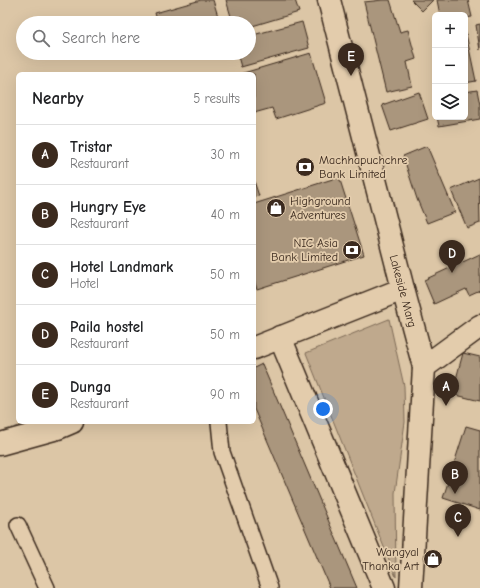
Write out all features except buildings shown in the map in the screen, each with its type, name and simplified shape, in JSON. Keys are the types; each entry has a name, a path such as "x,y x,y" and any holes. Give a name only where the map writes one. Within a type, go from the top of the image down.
{"main road":[{"name":"Lakeside Marg","path":"329,0 424,367 411,588"},
{"path":"256,347 403,289"},
{"path":"424,367 480,326"},
{"path":"280,337 384,588"},
{"path":"0,444 67,424"}],"lane":[{"path":"219,424 222,452 270,588"},
{"path":"18,526 47,588"}],"shaded area":[{"path":"389,319 404,386 405,422 395,493 396,577 306,353"}],"place":[{"name":"Dunga","path":"351,76"},
{"name":"Machhapuchchre Bank Limited","path":"305,167"},
{"name":"Highground Adventures","path":"276,208"},
{"name":"NIC Asia Bank Limited","path":"352,250"},
{"name":"Paila hostel","path":"452,273"},
{"name":"Tristar","path":"446,406"},
{"name":"Hungry Eye","path":"455,494"},
{"name":"Hotel Landmark","path":"458,537"},
{"name":"Wangyal Thanka Art","path":"433,559"}]}
